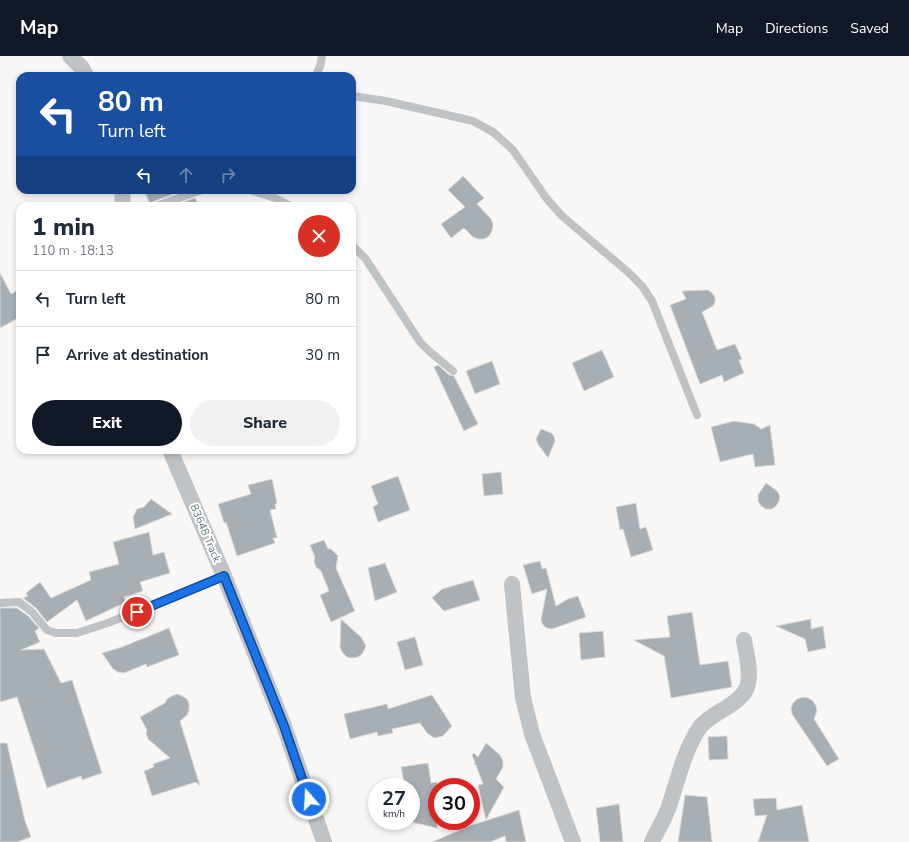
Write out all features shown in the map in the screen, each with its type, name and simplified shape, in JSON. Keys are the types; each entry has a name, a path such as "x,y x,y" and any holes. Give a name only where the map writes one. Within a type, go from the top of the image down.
{"street":[{"path":"70,56 84,72"},
{"name":"83648 Track","path":"172,454 224,576 284,726 324,842"},
{"path":"512,584 523,698 532,734 573,842"},
{"path":"652,842 668,809 682,767 694,738 702,726 731,705 744,693 748,683 748,677 744,640"}],"lane":[{"path":"318,72 322,56"},
{"path":"356,97 386,101 473,121 493,132 513,150 547,199 562,216 628,272 642,286 652,301 697,415"},
{"path":"168,202 190,194"},
{"path":"262,194 282,202"},
{"path":"356,249 365,258 420,342 453,371"},
{"path":"0,603 19,602 32,612 47,630 56,633 78,633 108,623 224,576"}],"building":[{"path":"463,176 484,198 477,204 491,219 493,225 489,236 484,239 473,237 464,228 451,238 441,224 465,207 448,190"},
{"path":"146,194 174,194 153,202 149,202"},
{"path":"195,198 197,202 184,202"},
{"path":"0,273 11,294 16,291 16,319 0,328"},
{"path":"708,290 715,297 715,302 713,306 702,312 717,350 735,344 742,359 739,360 744,373 724,382 722,375 700,384 670,305 686,299 682,291"},
{"path":"602,350 614,377 584,391 572,363"},
{"path":"492,361 500,384 475,394 466,371"},
{"path":"438,365 449,375 454,376 478,424 464,431 434,367"},
{"path":"734,421 754,424 761,429 770,425 775,465 755,467 753,454 720,462 711,427"},
{"path":"541,429 551,433 554,436 555,441 548,458 536,439"},
{"path":"501,472 503,494 484,496 482,474"},
{"path":"398,476 410,510 378,522 373,507 378,504 371,486"},
{"path":"272,479 277,503 275,504 276,509 270,510 277,538 273,538 275,543 237,556 226,522 224,523 218,504 251,494 248,485"},
{"path":"766,483 777,491 780,496 776,506 772,509 766,509 761,506 758,501 758,495"},
{"path":"151,499 172,514 135,529 133,517 137,509 144,507"},
{"path":"636,503 640,529 646,527 653,550 631,557 623,529 620,530 616,507"},
{"path":"149,532 153,555 164,552 170,573 140,582 143,591 124,597 126,602 86,621 77,600 47,622 36,608 23,598 28,596 26,593 40,582 51,598 91,580 89,572 119,564 113,542"},
{"path":"324,540 328,549 331,549 338,556 336,568 355,611 331,622 320,595 329,591 321,571 316,567 314,561 315,557 310,545"},
{"path":"540,561 542,569 546,568 556,606 568,599 578,596 586,617 552,629 543,625 541,620 547,589 532,594 523,565"},
{"path":"385,563 397,592 375,601 368,568"},
{"path":"473,580 480,600 444,611 432,598 442,589"},
{"path":"0,608 17,608 28,616 39,628 35,631 40,642 21,650 44,649 61,683 72,680 102,773 82,780 81,776 47,788 17,697 0,702"},
{"path":"692,612 700,665 728,661 732,687 671,698 664,656 634,640 670,637 667,616"},
{"path":"341,619 362,638 366,646 362,654 358,657 347,657 340,648"},
{"path":"811,619 811,629 823,626 826,648 808,652 805,639 776,626"},
{"path":"169,628 179,655 147,667 146,664 124,673 118,672 113,669 102,653 122,647"},
{"path":"603,631 605,657 581,660 579,633"},
{"path":"415,637 423,665 405,670 397,642"},
{"path":"177,694 187,699 189,704 187,715 180,721 200,786 196,782 152,796 144,771 154,767 153,764 170,758 148,739 146,733 147,730 140,717 165,703 167,699"},
{"path":"432,695 452,726 443,736 434,738 427,733 420,723 392,729 393,733 378,736 377,732 350,739 344,714 387,704 388,709"},
{"path":"803,697 813,701 816,706 817,711 814,719 839,759 827,766 792,714 791,708 793,703 797,699"},
{"path":"727,736 728,759 709,760 708,737"},
{"path":"0,743 7,743 25,821 31,837 17,842 0,842"},
{"path":"486,743 500,755 503,761 503,767 496,779 504,787 486,820 480,794 480,785 483,784 476,765 474,764 472,755 474,753 478,757"},
{"path":"428,763 430,778 428,778 428,826 420,824 420,778 403,778 401,767"},
{"path":"685,795 707,797 712,842 678,842"},
{"path":"776,798 777,810 802,805 809,842 758,842 767,815 755,816 753,799"},
{"path":"619,804 623,842 600,842 596,808"},
{"path":"519,810 526,842 506,842 505,836 490,842 432,842 460,830 480,830 480,822"}],"route":[{"path":"137,612 224,576 284,726 309,799"}]}
